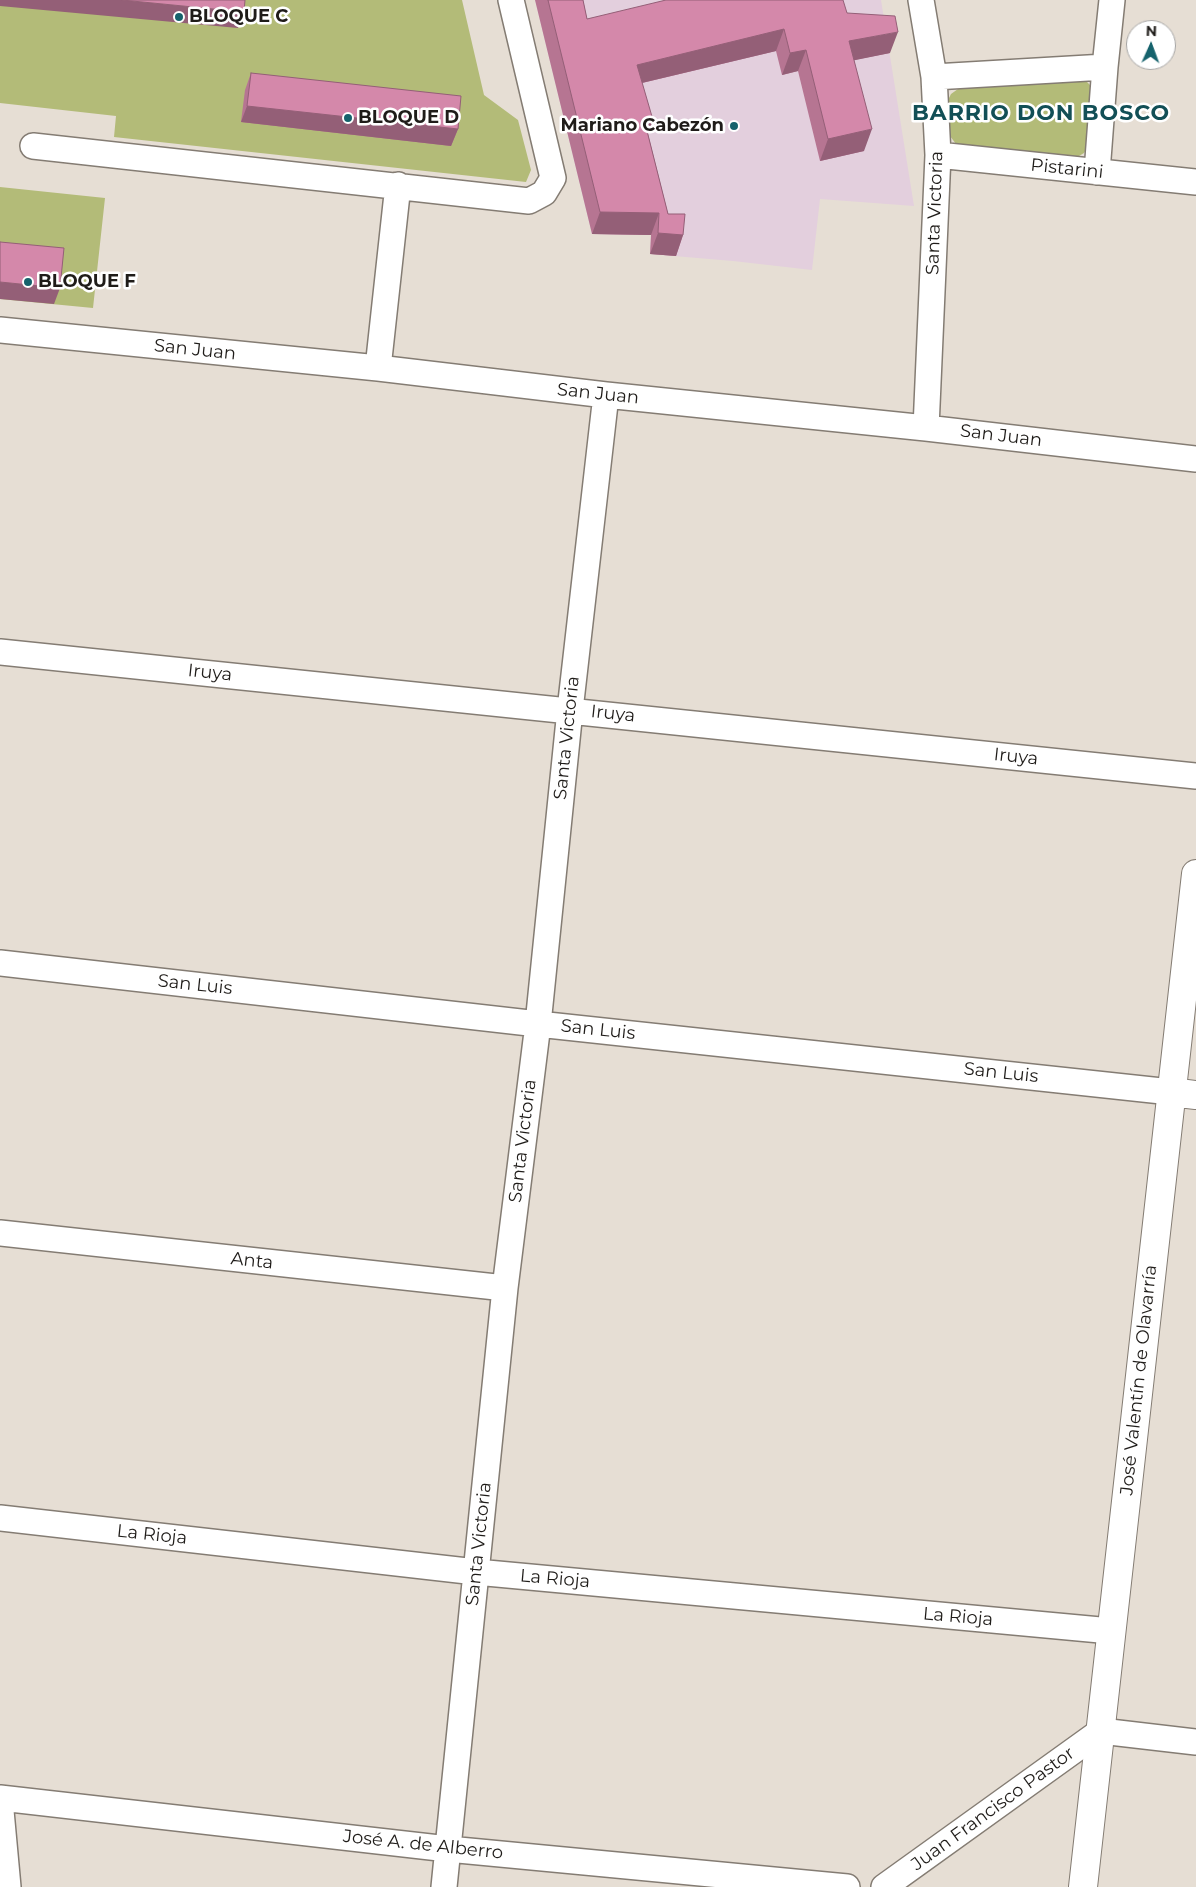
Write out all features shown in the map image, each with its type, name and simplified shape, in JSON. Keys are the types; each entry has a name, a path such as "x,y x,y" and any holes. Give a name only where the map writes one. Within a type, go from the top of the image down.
{"street":[{"path":"33,146 529,201 544,193 553,178 511,0"},
{"name":"Santa Victoria","path":"921,0 934,77 938,155 926,428"},
{"path":"1097,172 1112,0"},
{"path":"934,77 1105,67"},
{"name":"Pistarini","path":"938,155 1196,182"},
{"path":"378,368 398,186"},
{"name":"San Juan","path":"0,330 378,368 606,395 926,428 1196,459"},
{"name":"Santa Victoria","path":"444,1887 505,1288 538,1024 570,710 606,395"},
{"name":"Iruya","path":"0,652 1196,776"},
{"name":"José Valentín de Olavarría","path":"1083,1887 1111,1631 1183,1093 1196,874"},
{"name":"San Luis","path":"0,963 538,1024 1183,1093"},
{"name":"Anta","path":"0,1233 505,1288"},
{"name":"La Rioja","path":"0,1518 476,1572 1111,1631"},
{"path":"1101,1731 1196,1742"},
{"name":"Juan Francisco Pastor","path":"884,1887 1101,1731"},
{"path":"0,1799 8,1887"},
{"name":"José A. de Alberro","path":"0,1799 448,1849 847,1887"}],"shaded area":[{"name":"Mariano Cabezón","path":"535,0 881,0 914,206 820,199 812,270 650,254 651,235 592,234"}],"green space":[{"path":"0,0 462,0 484,95 518,120 531,170 526,182 114,137 116,116 0,103"},
{"path":"1081,80 1091,86 1092,93 1088,146 1084,153 1073,159 956,144 950,136 946,104 951,94 958,89"},
{"path":"0,187 105,198 93,308 0,299"}],"building":[{"path":"122,0 245,0 244,12"},
{"path":"548,0 583,0 587,19 666,0 843,0 847,13 895,16 898,32 849,41 872,129 828,139 806,50 790,53 784,29 637,65 653,120 645,123 668,214 685,214 683,235 658,233 659,213 600,212"},
{"path":"251,73 461,96 458,129 247,106"},
{"path":"0,242 64,248 60,288 0,282"}],"place":[{"name":"BLOQUE C","path":"179,17"},
{"name":"BLOQUE D","path":"348,118"},
{"name":"Mariano Cabezón","path":"734,126"},
{"name":"BLOQUE F","path":"28,282"}],"district":[{"name":"BARRIO DON BOSCO","path":"1041,114"}]}
